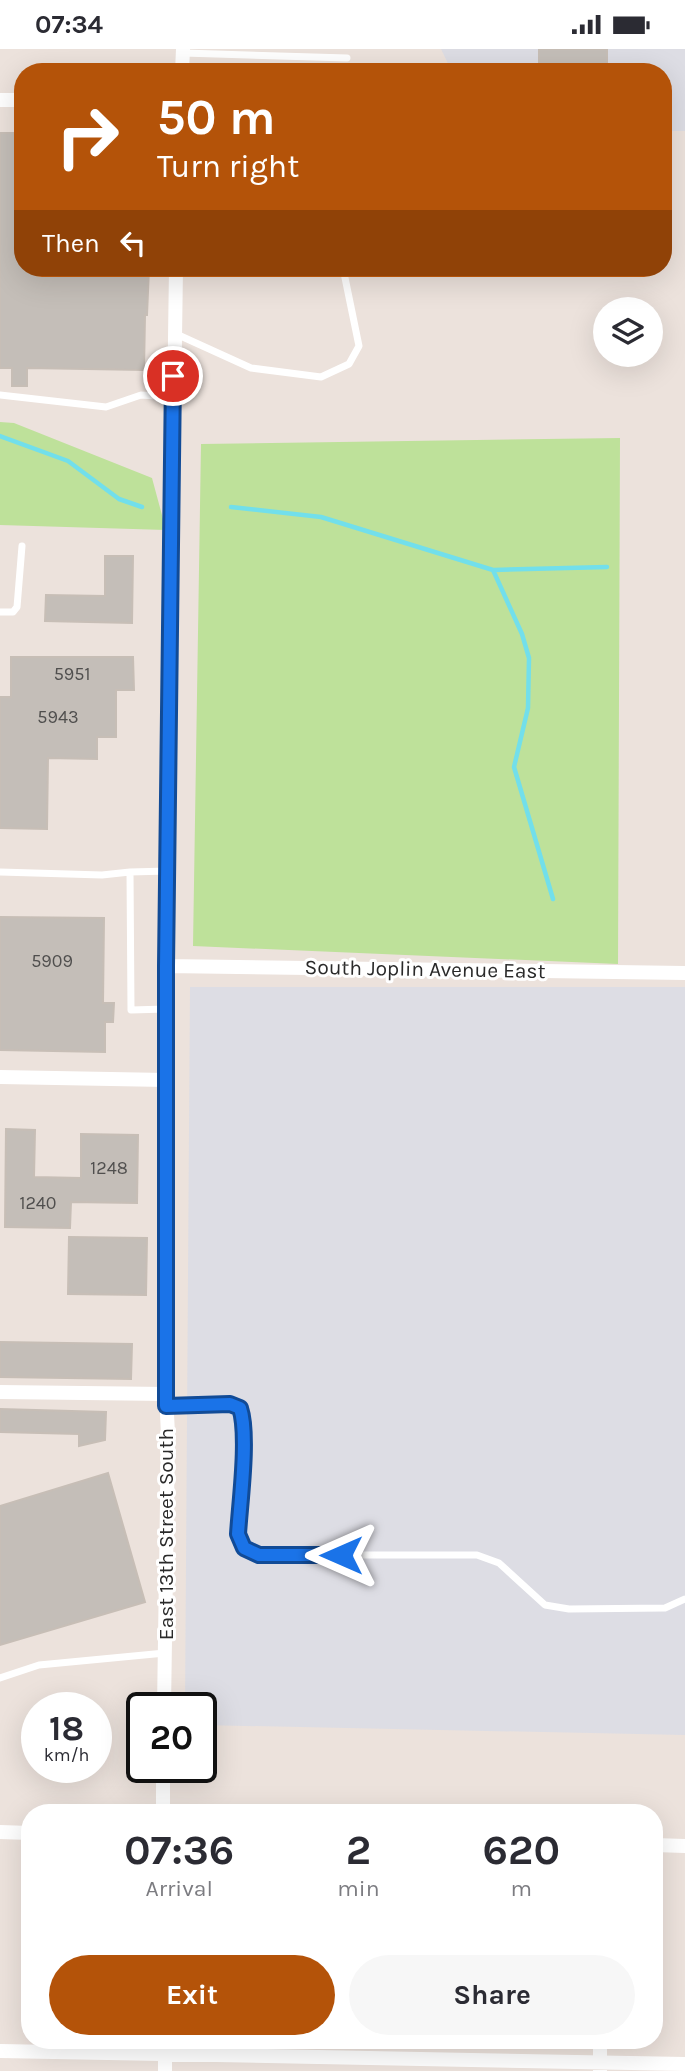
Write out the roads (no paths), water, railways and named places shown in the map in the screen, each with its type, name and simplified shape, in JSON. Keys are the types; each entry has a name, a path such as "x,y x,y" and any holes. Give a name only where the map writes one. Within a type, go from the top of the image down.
{"street":[{"name":"East 13th Street South","path":"165,1692 166,966 176,277"},
{"name":"South Joplin Avenue East","path":"166,966 685,973"},
{"path":"0,1077 166,1080"},
{"path":"0,1392 166,1400"},
{"path":"163,1783 163,1804"},
{"path":"0,1832 21,1833"},
{"path":"663,1845 685,1846"},
{"path":"0,2051 82,2049"},
{"path":"165,2049 165,2071"},
{"path":"208,2049 600,2067 685,2064"},
{"path":"600,2049 600,2067"}],"lane":[{"path":"183,51 347,58"},
{"path":"174,333 251,368 321,377 349,364 359,346 345,277"},
{"path":"0,395 106,407 141,395 172,397"},
{"path":"0,612 13,612 17,607 22,546"},
{"path":"130,871 131,1010 166,1009"},
{"path":"0,872 102,875 130,871 168,871"},
{"path":"166,1400 230,1404 240,1408 243,1434 238,1534 244,1548 259,1555 477,1555 499,1563 545,1605 569,1609 665,1608 685,1599"},
{"path":"0,1678 39,1665 166,1653"}],"waterway":[{"path":"0,436 68,461 119,499 142,507"},
{"path":"231,507 321,517 493,570 607,567"},
{"path":"493,570 522,634 529,658 528,708 514,767 553,899"}]}
